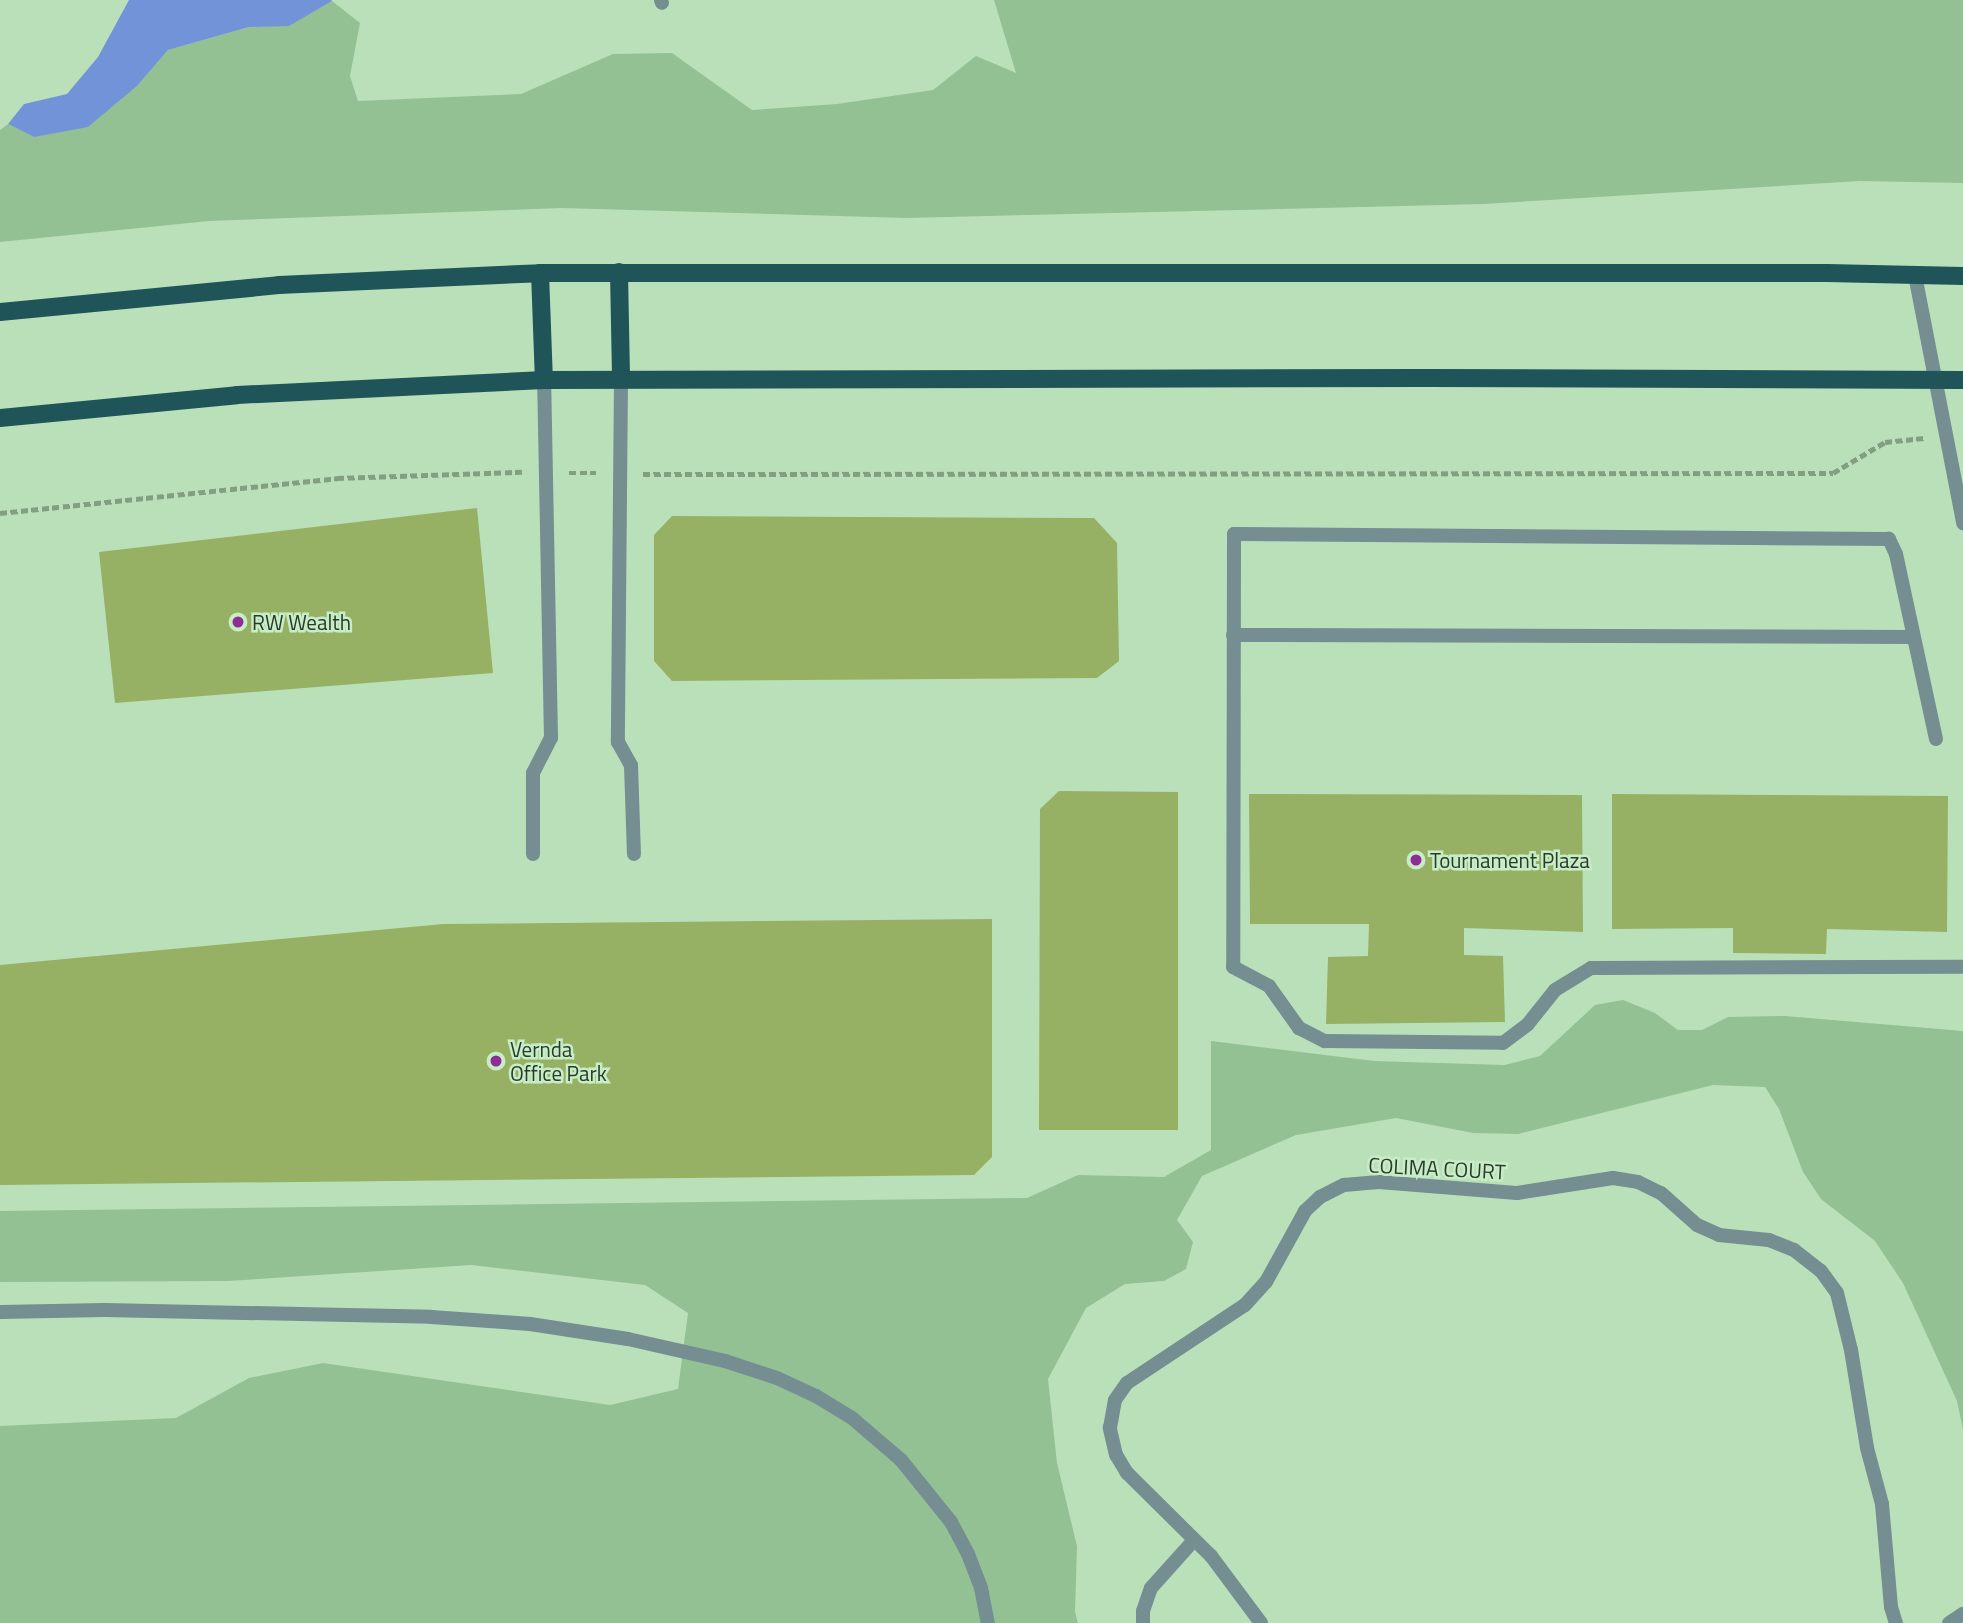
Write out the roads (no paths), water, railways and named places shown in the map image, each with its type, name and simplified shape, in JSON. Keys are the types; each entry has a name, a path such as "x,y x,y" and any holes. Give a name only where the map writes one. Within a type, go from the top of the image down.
{"main road":[{"path":"619,272 621,379"},
{"path":"540,273 544,380"},
{"path":"0,312 279,285 540,273 1963,276"},
{"path":"0,418 237,395 544,380 1963,380"}],"street":[{"path":"1915,275 1963,523"},
{"path":"621,379 618,742 632,765 634,854"},
{"path":"533,854 533,773 551,738 544,380"},
{"path":"1936,739 1896,554 1889,539 1234,534 1233,967 1269,986 1299,1028 1325,1041 1503,1043 1528,1024 1555,990 1591,968 1963,967"},
{"path":"1233,635 1913,636"},
{"name":"COLIMA COURT","path":"1261,1623 1210,1556 1126,1473 1116,1455 1110,1427 1115,1400 1126,1383 1245,1305 1266,1282 1305,1212 1320,1198 1344,1185 1379,1182 1517,1193 1613,1178 1638,1182 1661,1193 1697,1225 1718,1235 1769,1240 1794,1250 1821,1271 1836,1293 1851,1350 1867,1448 1882,1504 1891,1607 1896,1623"},
{"path":"0,1312 105,1310 431,1317 530,1324 628,1339 725,1361 777,1378 816,1396 852,1418 901,1460 951,1522 968,1554 981,1588 988,1623"},
{"path":"1143,1623 1143,1611 1151,1588 1194,1540"},
{"path":"1949,1623 1963,1614"}],"water":[{"path":"129,0 332,1 289,26 249,27 168,50 138,85 88,127 34,137 8,124 24,104 67,94 98,57"}],"place":[{"name":"RW Wealth","path":"238,622"},
{"name":"Tournament Plaza","path":"1416,860"},
{"name":"Vernda Office Park","path":"496,1061"}]}
